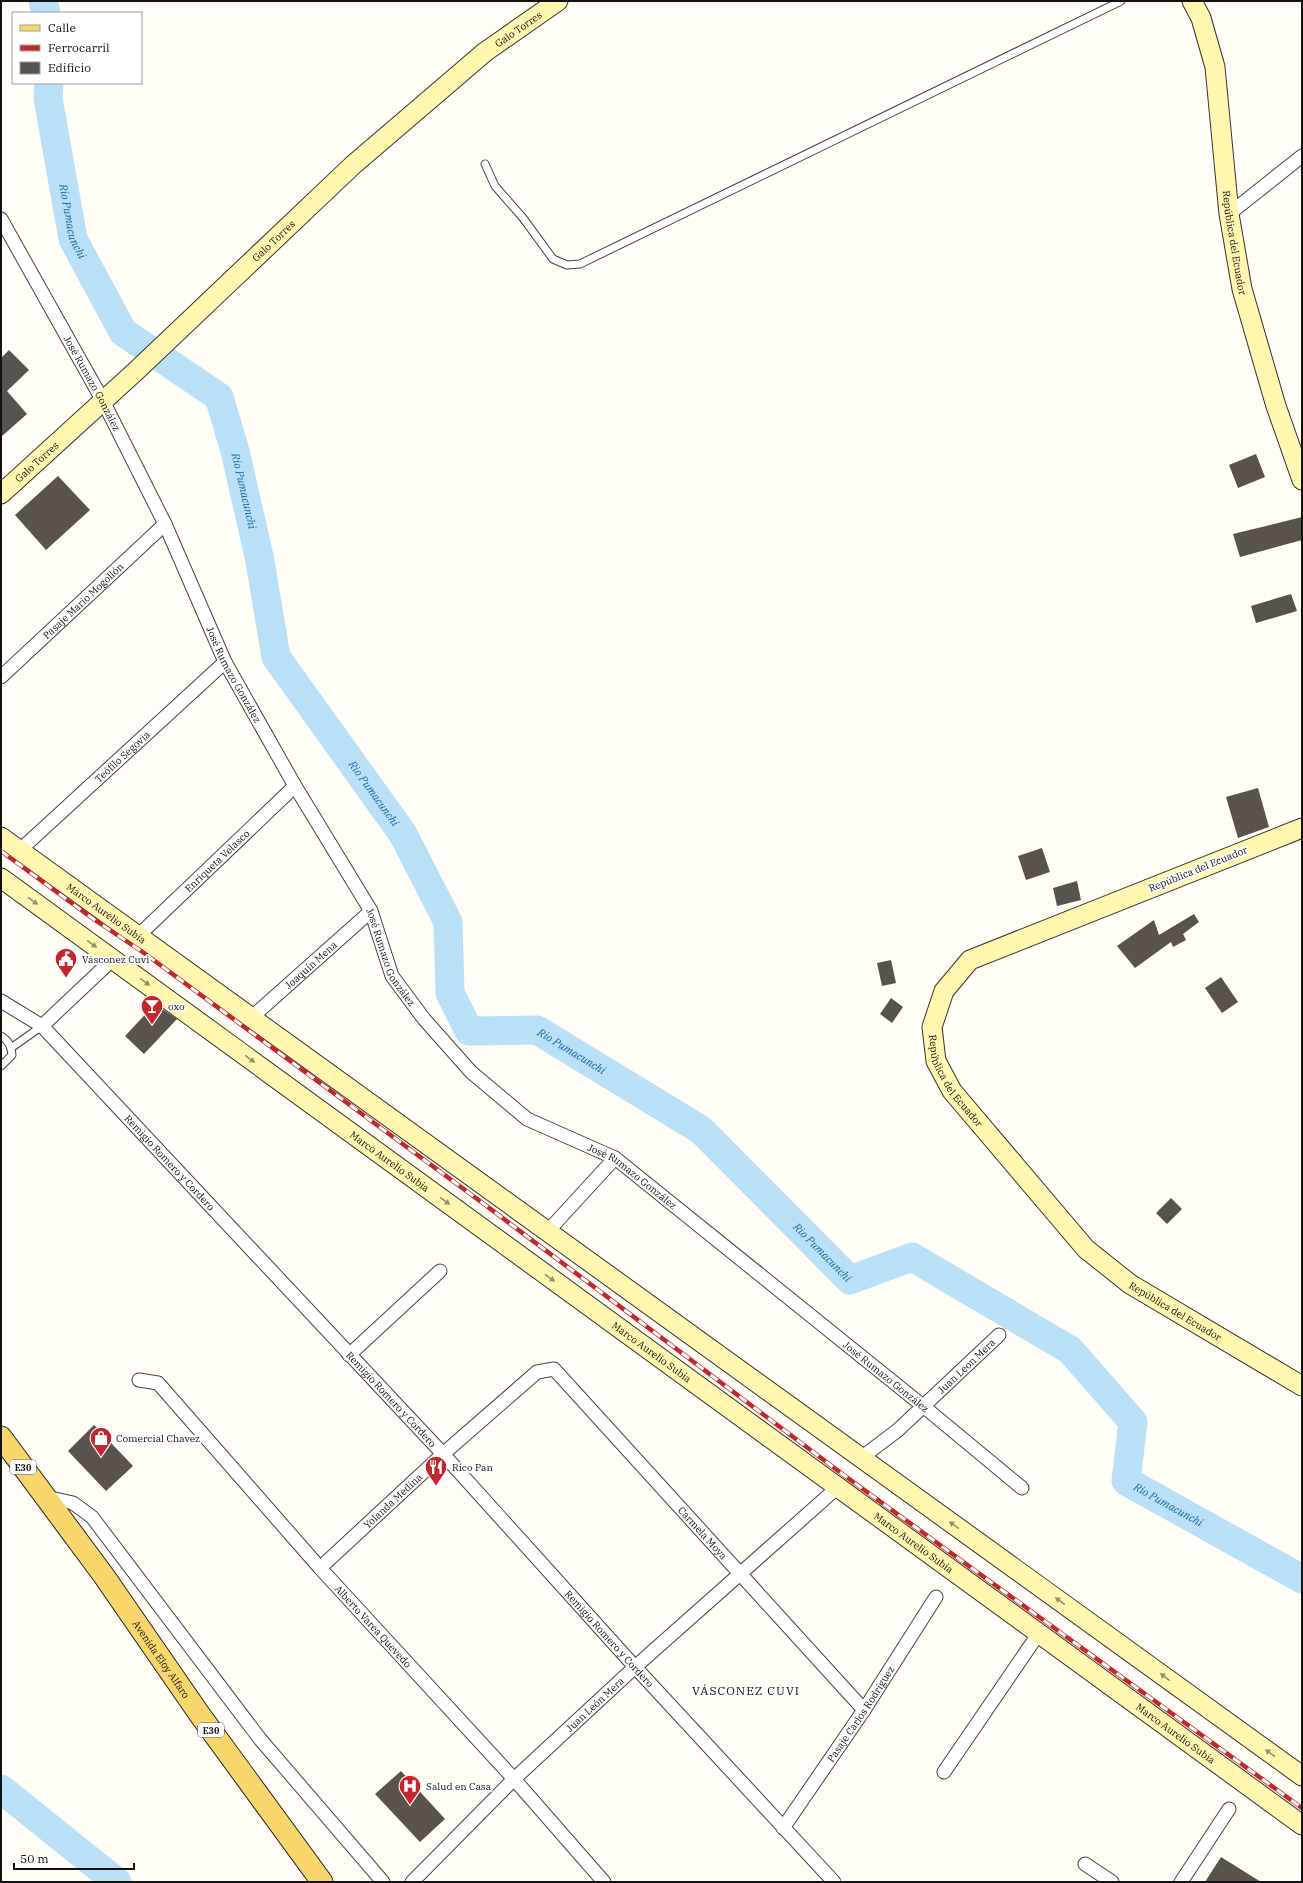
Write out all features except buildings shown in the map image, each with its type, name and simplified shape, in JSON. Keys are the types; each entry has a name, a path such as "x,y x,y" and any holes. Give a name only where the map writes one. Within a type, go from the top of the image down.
{"main road":[{"name":"Galo Torres","path":"1,494 136,371 353,165 485,52 558,1"},
{"name":"República del Ecuador","path":"1192,1 1201,18 1215,67 1229,214 1242,290 1276,406 1302,480"},
{"name":"República del Ecuador","path":"1302,828 970,960 944,991 932,1027 936,1061 952,1091 1086,1249 1130,1284 1302,1386"},
{"name":"Marco Aurelio Subia","path":"1,837 1302,1776"},
{"name":"Marco Aurelio Subia","path":"1,878 1302,1825"},
{"name":"Avenida Eloy Alfaro","path":"1,1437 104,1576 200,1715 322,1882"}],"street":[{"path":"1229,214 1302,156"},
{"name":"José Rumazo González","path":"1,219 103,401 165,524 225,662 295,786 371,911 392,976 424,1019 471,1072 528,1119 614,1158 923,1406 1022,1488"},
{"name":"Pasaje Mario Mogollón","path":"1,677 165,524"},
{"name":"Teófilo Segovia","path":"20,851 225,662"},
{"name":"Enriqueta Velasco","path":"138,936 295,786"},
{"name":"Joaquín Mena","path":"252,1018 371,911"},
{"path":"42,1026 113,959"},
{"name":"Remigio Romero y Cordero","path":"1,1001 42,1026 443,1454 635,1667 834,1882"},
{"path":"548,1231 614,1158"},
{"path":"349,1355 440,1271"},
{"name":"Juan Leon Mera","path":"861,1458 898,1430 999,1335"},
{"name":"Carmela Moya","path":"536,1372 554,1369 864,1710"},
{"name":"Yolanda Medina","path":"320,1568 443,1454 536,1372"},
{"name":"Alberto Varea Quevedo","path":"139,1380 158,1383 320,1568 514,1779 604,1882"},
{"name":"Juan León Mera","path":"412,1882 514,1779 635,1667 838,1487"},
{"path":"46,1497 74,1502 92,1517 260,1739 383,1882"},
{"name":"Pasaje Carlos Rodríguez","path":"783,1828 864,1710 936,1597"},
{"path":"944,1772 1038,1633"},
{"path":"1181,1882 1229,1809"},
{"path":"1085,1864 1112,1882"}],"lane":[{"path":"485,164 495,186 523,218 553,259 566,265 580,264 1121,1"},
{"path":"12,1048 42,1026"},
{"path":"1,1036 7,1040 12,1048 12,1055 1,1066"}],"waterway":[{"name":"Rio Pumacunchi","path":"43,1 46,12"},
{"name":"Rio Pumacunchi","path":"49,84 48,98 73,239 123,332 219,397 235,451 259,556 276,657 403,834 448,922 450,993 469,1031 537,1030 701,1130 850,1280 912,1257 1070,1350 1133,1422 1126,1481 1302,1579"},
{"path":"1,1789 117,1882"}],"railway":[{"path":"1,851 92,918 144,953 484,1204 845,1476 1302,1808"}],"place":[{"name":"Vásconez Cuvi","path":"66,978"},
{"name":"oxo","path":"152,1026"},
{"name":"Comercial Chavez","path":"101,1458"},
{"name":"Rico Pan","path":"436,1486"},
{"name":"Salud en Casa","path":"410,1806"}],"district":[{"name":"VÁSCONEZ CUVI","path":"746,1690"}]}
